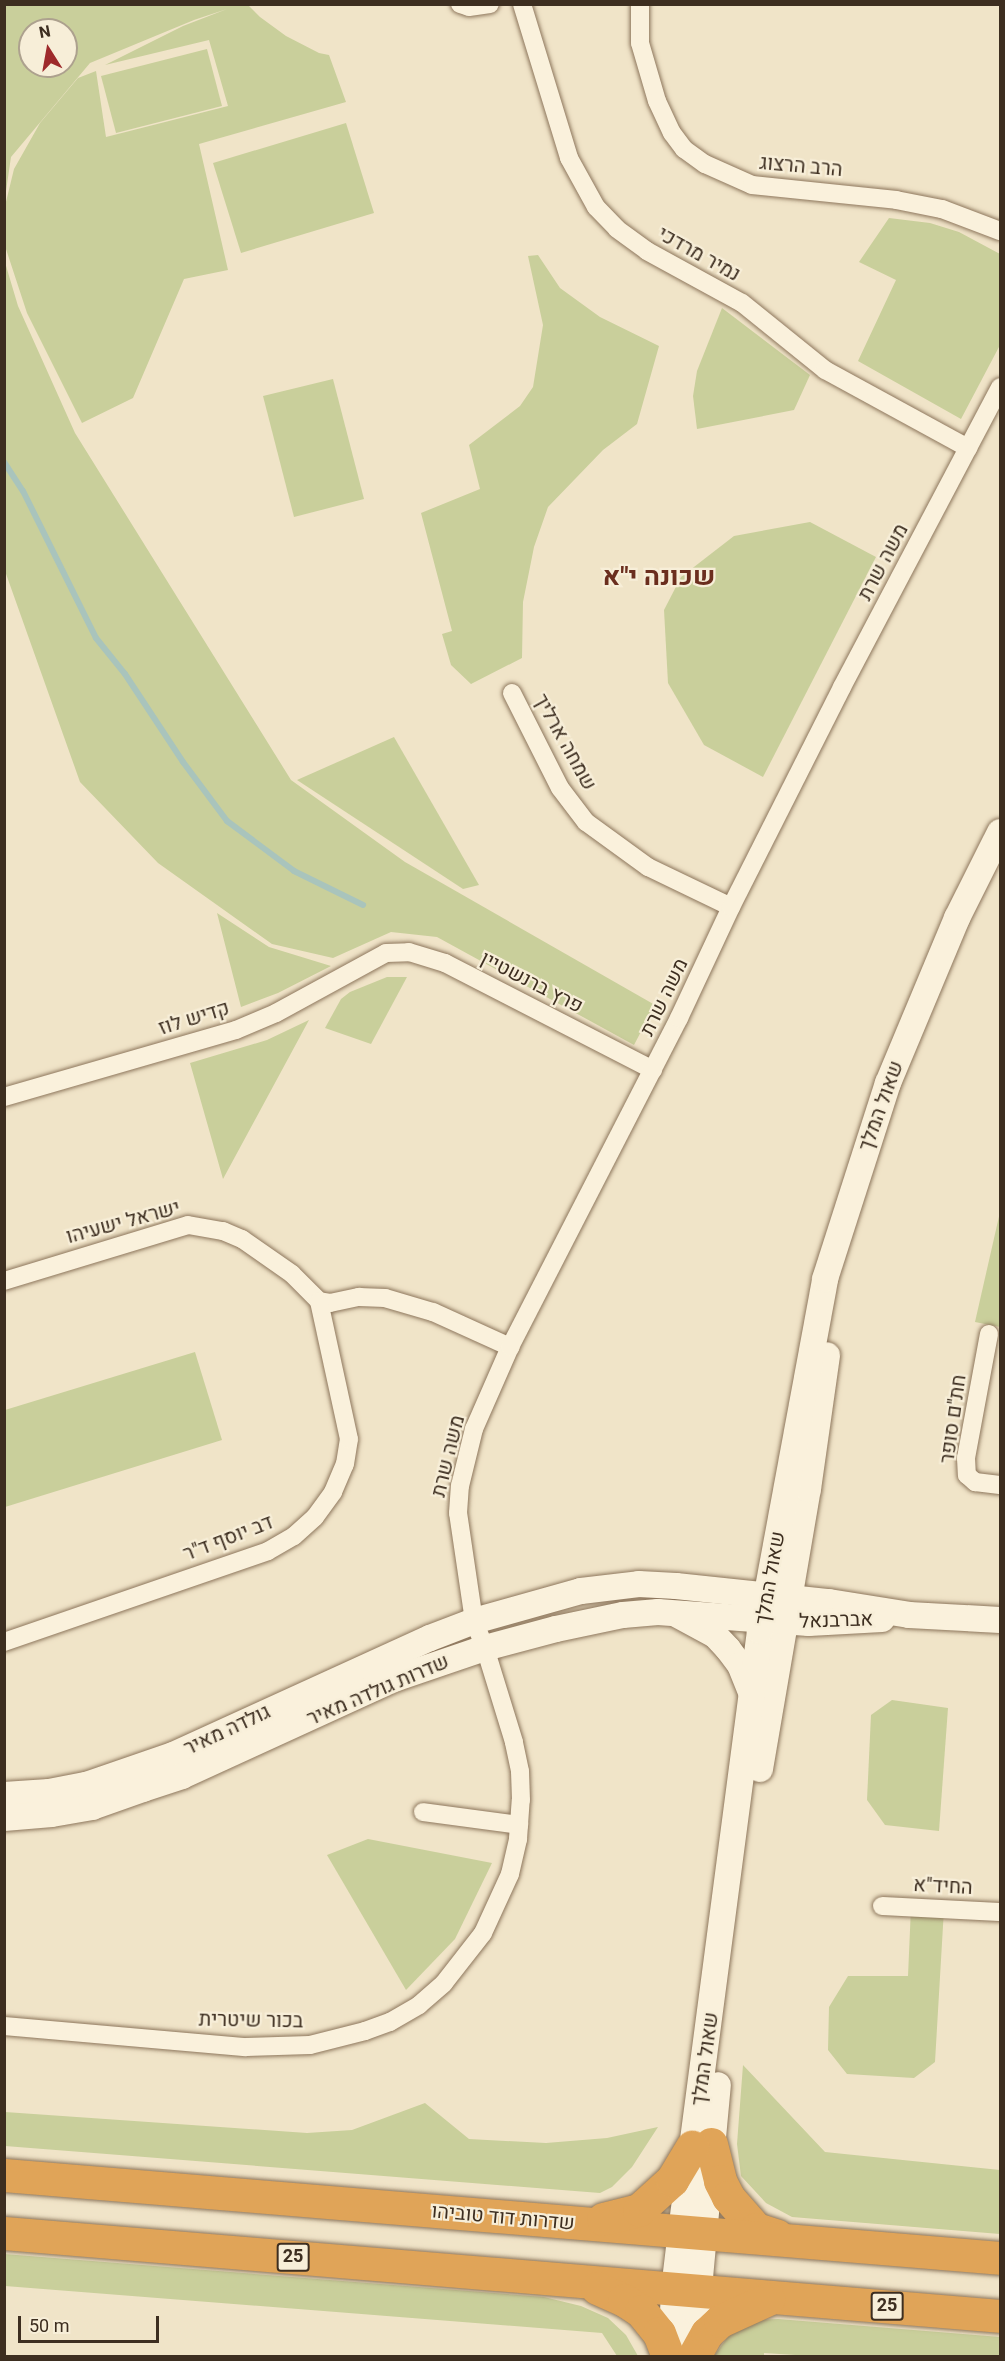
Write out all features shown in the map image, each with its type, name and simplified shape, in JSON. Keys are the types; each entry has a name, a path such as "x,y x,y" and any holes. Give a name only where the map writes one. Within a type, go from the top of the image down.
{"highway":[{"path":"568,2222 617,2218 639,2210 672,2180 702,2145 720,2181 740,2213 756,2229 787,2240"},
{"name":"שדרות דוד טוביהו","path":"4,2175 1000,2258"},
{"name":"25","path":"4,2233 1000,2316"},
{"path":"582,2281 624,2300 641,2311 659,2333 669,2356"},
{"path":"693,2356 707,2334 720,2321 773,2297"}],"street":[{"path":"460,4 469,7 490,4"},
{"name":"נמיר מרדכי","path":"522,4 569,158 596,207 617,229 647,251 742,303 825,370 968,448"},
{"name":"הרב הרצוג","path":"640,4 640,43 657,101 672,133 684,149 705,164 752,185 864,195 908,202 942,209 1000,231"},
{"name":"משה שרת","path":"485,1648 474,1621 458,1513 460,1486 474,1429 510,1347 652,1070 842,687 1000,387"},
{"name":"שמחה ארליך","path":"512,693 560,788 586,822 648,867 731,907"},
{"name":"שאול המלך","path":"702,2145 755,1798 776,1608 814,1330 837,1237 888,1083 957,918 1000,832"},
{"name":"שאול המלך","path":"669,2356 687,2290 752,1697 808,1489 830,1333 853,1242 903,1089 972,925 1000,868"},
{"name":"פרץ ברנשטיין","path":"386,953 409,952 445,963 652,1070"},
{"name":"קדיש לוז","path":"4,1097 236,1030 303,1000 386,953"},
{"name":"ישראל ישעיהו","path":"4,1281 188,1225 223,1231 242,1239 292,1274 319,1301"},
{"path":"319,1301 330,1303 359,1297 385,1298 433,1312 510,1347"},
{"name":"דב יוסף ד\"ר","path":"4,1641 267,1551 294,1536 315,1517 333,1492 345,1464 349,1439 319,1301"},
{"name":"חת\"ם סופר","path":"989,1334 966,1458 967,1475 975,1482 1000,1485"},
{"path":"474,1621 581,1591 639,1584 776,1608"},
{"name":"שדרות גולדה מאיר","path":"4,1818 52,1814 92,1807 182,1776 394,1679 485,1648 555,1629 623,1615 776,1608"},
{"name":"אברבנאל","path":"776,1608 1000,1620"},
{"path":"669,1612 715,1635 740,1665 752,1697"},
{"name":"גולדה מאיר","path":"4,1795 49,1792 86,1785 173,1755 386,1658 474,1621"},
{"name":"בכור שיטרית","path":"4,2026 274,2048 340,2039 390,2022 419,2004 444,1983 483,1933 510,1874 519,1825 520,1771 514,1742 485,1648"},
{"path":"423,1812 519,1825"},
{"name":"החיד\"א","path":"882,1905 1000,1912"},
{"name":"שאול המלך","path":"687,2290 693,2356"}],"green space":[{"path":"5,4 248,5 286,36 319,53 329,55 346,102 199,144 228,270 184,279 133,398 82,423 27,313 5,246 5,206 14,169 40,123 78,78 96,71 106,137 228,106 209,40 105,65 183,26 227,9 194,20 90,63 78,77 78,18 18,18 18,78 77,78 11,157 5,198"},
{"path":"207,49 222,106 116,133 101,76"},
{"path":"346,123 374,213 241,253 213,163"},
{"path":"889,218 930,223 959,232 1000,254 1000,345 961,419 858,361 896,280 859,262"},
{"path":"538,255 560,288 600,317 659,346 637,424 603,450 548,507 534,547 523,602 522,658 471,684 451,665 442,634 452,631 421,513 480,489 469,445 520,406 533,387 543,325 528,256"},
{"path":"4,259 18,306 75,433 291,780 405,862 655,1005 634,1045 437,937 391,932 333,958 272,944 158,863 80,782 5,571"},
{"path":"722,308 810,375 794,410 697,429 693,396 697,371"},
{"path":"333,379 364,499 294,517 263,396"},
{"path":"810,522 876,557 763,777 704,745 668,683 664,610 681,577 734,536"},
{"path":"394,737 479,885 463,889 297,780"},
{"path":"217,913 269,947 331,966 278,993 241,1007"},
{"path":"387,977 407,977 371,1044 325,1028 341,999 350,992"},
{"path":"309,1020 223,1179 190,1063 267,1040"},
{"path":"1000,1212 1000,1327 975,1322"},
{"path":"195,1352 222,1440 5,1507 5,1410"},
{"path":"892,1700 948,1708 939,1831 885,1825 867,1800 871,1715"},
{"path":"368,1839 492,1863 455,1939 406,1990 327,1855"},
{"path":"911,1907 944,1909 935,2062 914,2078 847,2074 828,2050 829,2007 848,1976 908,1976"},
{"path":"743,2065 825,2152 1000,2170 1000,2234 792,2217 766,2203 741,2176 737,2144"},
{"path":"425,2103 469,2139 546,2143 607,2138 658,2127 632,2167 612,2187 600,2193 5,2146 5,2112 307,2133 352,2130"},
{"path":"4,2254 544,2297 581,2306 608,2318 626,2335 638,2356 617,2356 602,2333 5,2286"},
{"path":"778,2319 1000,2337 1000,2356 811,2356 764,2353 764,2356 714,2356 727,2338 742,2326 757,2320"}],"waterway":[{"path":"4,462 23,491 96,638 125,674 183,762 227,821 294,871 363,905"}],"district":[{"name":"שכונה י\"א","path":"659,578"}]}
